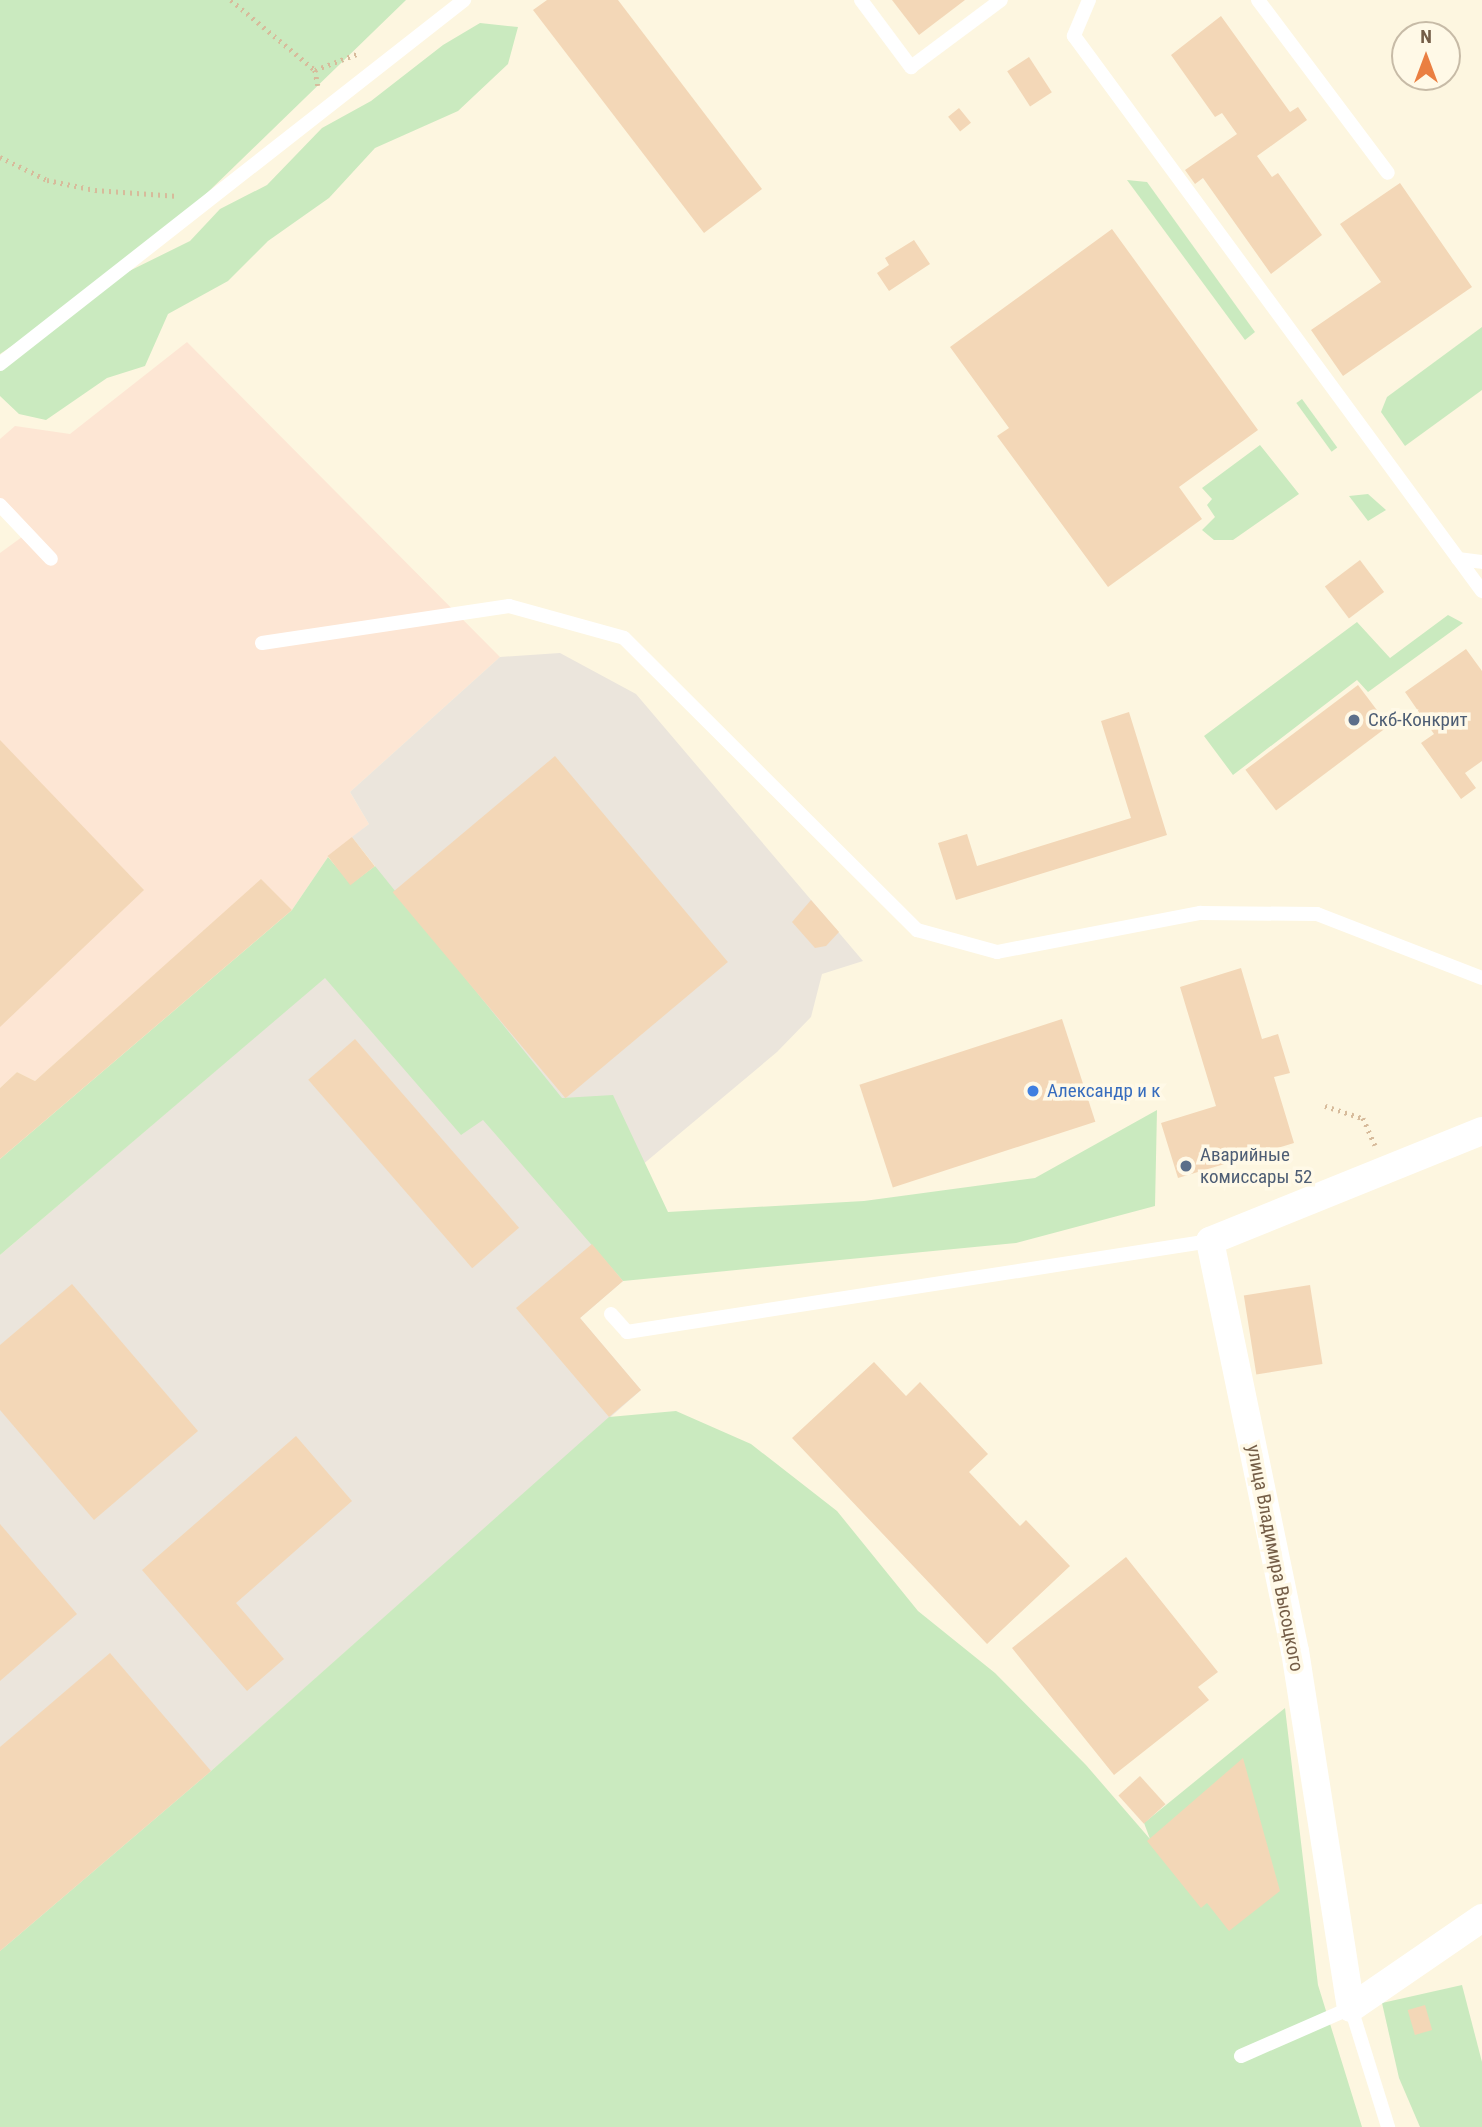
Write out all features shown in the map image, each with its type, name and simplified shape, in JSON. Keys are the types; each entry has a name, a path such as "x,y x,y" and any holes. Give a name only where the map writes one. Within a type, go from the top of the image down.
{"street":[{"path":"1210,1241 1482,1131"},
{"name":"улица Владимира Высоцкого","path":"1210,1241 1294,1651 1351,2008"},
{"path":"1351,2008 1482,1918"}],"lane":[{"path":"0,364 464,0"},
{"path":"861,0 911,67 1001,0"},
{"path":"1089,0 1074,36 1482,591"},
{"path":"1258,0 1388,173"},
{"path":"0,505 51,559"},
{"path":"1458,559 1482,562"},
{"path":"262,643 509,606 624,638 917,930 997,952 1200,913 1317,914 1482,978"},
{"path":"611,1314 627,1332 1210,1241"},
{"path":"1241,2056 1351,2008 1388,2127"}],"path":[{"path":"230,0 315,70 366,51"},
{"path":"0,157 47,180 95,190 182,197 201,204"},
{"path":"1325,1106 1363,1118 1385,1171"}],"shaded area":[{"path":"187,342 500,657 350,792 369,824 328,857 292,910 261,880 35,1081 17,1072 0,1088 0,553 22,537 0,507 0,439 15,426 70,434"},
{"path":"560,653 636,694 863,961 822,974 811,1017 777,1052 574,1222 623,1281 580,1318 641,1390 211,1771 0,1951 0,1255 325,977 461,1134 375,866 352,837 369,824 350,792 500,657"}],"green space":[{"path":"0,0 406,0 141,257 107,282 190,241 220,209 267,185 322,128 371,101 443,45 480,23 518,27 508,64 458,111 375,148 329,198 268,241 228,281 168,314 145,366 107,378 46,420 19,414 0,396 0,363 18,342 0,354"},
{"path":"1127,180 1147,182 1255,332 1245,340"},
{"path":"1482,327 1482,390 1405,446 1381,412 1387,397"},
{"path":"1302,399 1337,448 1332,452 1296,403"},
{"path":"1260,445 1299,494 1233,540 1214,540 1202,530 1215,517 1207,505 1212,499 1202,488"},
{"path":"1368,494 1386,510 1368,521 1349,496"},
{"path":"1448,615 1463,623 1368,692 1357,680 1233,775 1204,736 1357,622 1390,658"},
{"path":"328,857 351,884 375,866 562,1098 613,1095 668,1212 864,1201 1035,1178 1157,1110 1155,1206 1016,1243 623,1281 483,1120 461,1135 325,978 0,1255 0,1159 292,910"},
{"path":"676,1411 751,1444 837,1511 918,1611 995,1673 1086,1765 1150,1839 1144,1823 1285,1708 1318,1985 1362,2127 0,2127 0,1951 211,1771 609,1417"},
{"path":"1462,1985 1482,2062 1482,2127 1420,2127 1399,2078 1382,2003"}],"building":[{"path":"547,0 618,0 762,189 704,233 533,10"},
{"path":"892,0 965,0 919,35"},
{"path":"1221,16 1290,112 1298,107 1307,120 1257,156 1272,177 1278,173 1322,235 1271,274 1203,178 1195,184 1185,170 1237,134 1222,113 1215,117 1171,55"},
{"path":"1029,57 1052,92 1030,106 1007,71"},
{"path":"959,108 971,123 960,132 948,117"},
{"path":"1400,183 1472,287 1343,376 1311,330 1381,282 1340,224"},
{"path":"1112,229 1258,430 1179,487 1202,519 1108,587 997,436 1009,428 950,347"},
{"path":"914,240 930,264 889,291 877,273 889,265 885,258"},
{"path":"1360,560 1384,592 1349,618 1325,586"},
{"path":"1466,649 1482,671 1482,761 1465,773 1476,788 1461,799 1421,743 1434,734 1405,692"},
{"path":"1358,685 1389,726 1276,811 1245,770"},
{"path":"1129,712 1167,835 956,900 938,843 967,834 977,866 1131,818 1101,721"},
{"path":"0,740 144,890 0,1027"},
{"path":"555,756 728,962 566,1098 393,892"},
{"path":"352,837 375,866 350,885 328,856"},
{"path":"261,879 292,910 0,1159 0,1088 17,1072 35,1081"},
{"path":"811,900 839,932 826,946 815,948 792,922"},
{"path":"1241,968 1262,1039 1278,1034 1290,1073 1274,1077 1294,1143 1178,1178 1161,1123 1216,1106 1180,987"},
{"path":"1062,1019 1095,1122 893,1188 859,1085"},
{"path":"355,1039 519,1228 472,1268 308,1080"},
{"path":"592,1244 623,1281 580,1318 641,1390 609,1417 516,1308"},
{"path":"72,1284 198,1431 94,1520 0,1410 0,1345"},
{"path":"1310,1285 1323,1364 1256,1374 1244,1295"},
{"path":"874,1362 906,1396 920,1382 988,1454 969,1472 1020,1526 1026,1520 1070,1566 987,1644 792,1438"},
{"path":"296,1436 352,1501 236,1603 284,1659 247,1691 142,1570"},
{"path":"0,1524 77,1614 0,1681"},
{"path":"1126,1557 1218,1672 1198,1687 1209,1700 1114,1775 1012,1648"},
{"path":"110,1653 211,1771 0,1951 0,1747"},
{"path":"1243,1758 1280,1891 1229,1931 1207,1903 1201,1908 1147,1841"},
{"path":"1140,1776 1165,1804 1144,1824 1118,1795"},
{"path":"1425,2005 1432,2030 1415,2035 1408,2010"}],"place":[{"name":"Скб-Конкрит","path":"1354,720"},
{"name":"Александр и к","path":"1033,1091"},
{"name":"Аварийные комиссары 52","path":"1186,1166"}]}
